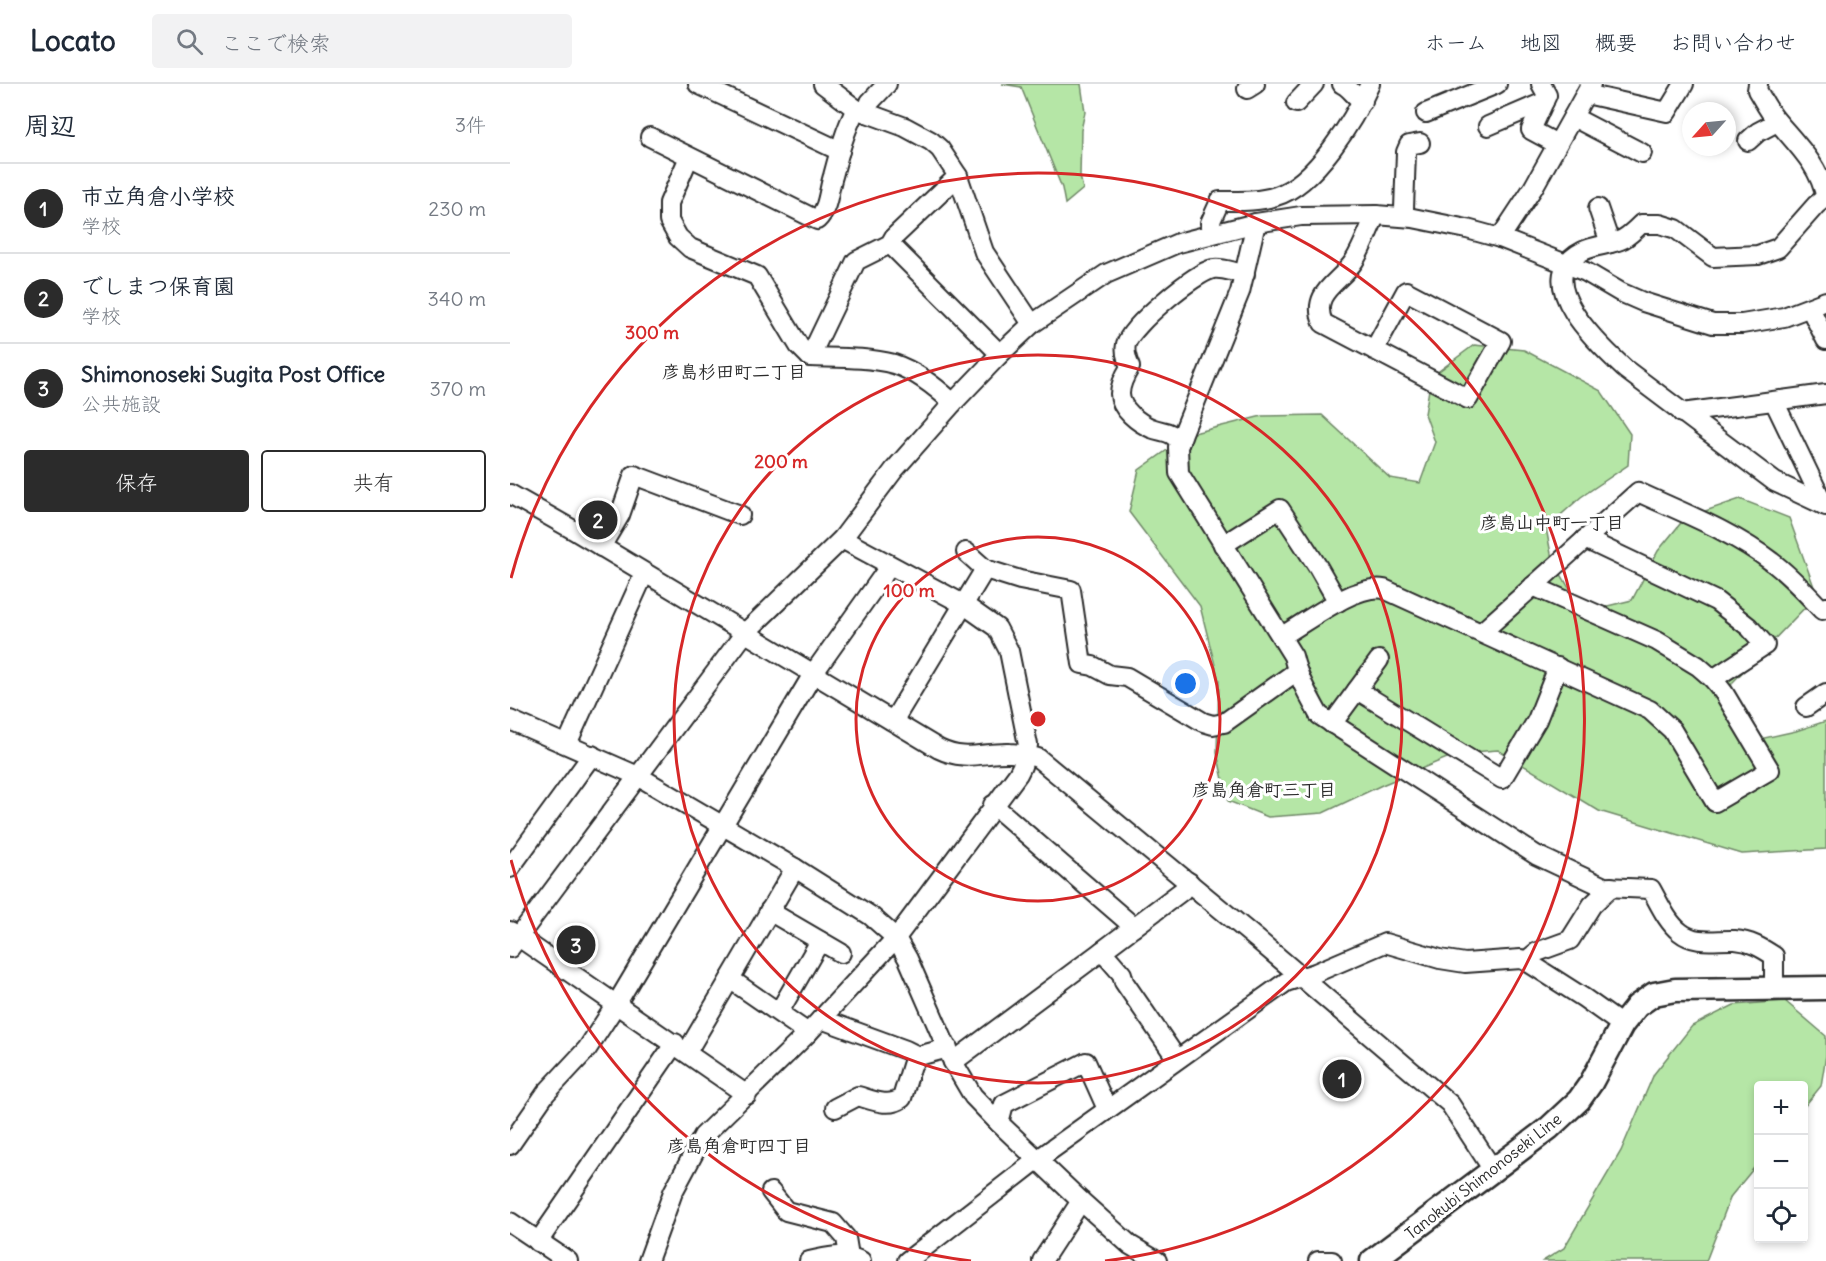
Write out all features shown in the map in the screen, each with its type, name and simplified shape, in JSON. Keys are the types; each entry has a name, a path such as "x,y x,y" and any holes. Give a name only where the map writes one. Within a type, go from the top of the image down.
{"main road":[{"name":"Tanokubi Shimonoseki Line","path":"1372,1261 1532,1142 1579,1100 1591,1083 1622,1025 1643,1000 1654,994 1675,990 1826,988"}],"street":[{"path":"698,84 840,151"},
{"path":"823,84 861,111 905,127 931,141 940,149 958,176 984,252 1032,324"},
{"path":"650,137 817,219 822,214 829,197 848,124 886,84"},
{"path":"1296,103 1314,84"},
{"path":"1342,84 1363,101"},
{"path":"1210,223 1220,201 1248,201 1276,196 1304,180 1340,136 1363,101 1371,84"},
{"path":"1426,113 1497,84"},
{"path":"1541,84 1547,95 1531,130 1557,144"},
{"path":"1500,238 1533,188 1588,89 1666,112 1684,84"},
{"path":"1758,84 1757,90 1777,122 1811,161 1821,179 1826,198 1804,217 1782,243 1765,254 1713,257 1676,230 1650,223 1641,224 1624,238 1585,250 1572,258 1566,265 1562,281 1571,308 1581,323 1603,349 1625,369 1775,482 1825,505"},
{"path":"1488,126 1544,102"},
{"path":"1573,117 1642,153"},
{"path":"1748,141 1758,132 1777,122"},
{"path":"1404,208 1406,152 1409,145 1420,143"},
{"path":"689,157 669,203 669,221 678,237 690,248 757,276 799,345 810,357 852,358 892,364 913,374 941,392 953,403"},
{"path":"810,357 856,261 890,244 894,237 958,176"},
{"path":"1598,208 1610,243"},
{"path":"1374,350 1406,291 1501,341 1468,399 1374,350 1323,323 1319,309 1324,294 1353,262 1376,215"},
{"path":"747,1095 617,1003 513,939 744,634 842,538 894,470 953,403 1032,324 1096,280 1140,258 1205,235 1256,223 1301,216 1376,215 1413,218 1500,238 1586,272 1620,292 1643,302 1713,324 1742,324 1784,317 1818,304 1826,340"},
{"path":"1256,223 1240,292 1180,442 1179,473 1282,636 1319,715 1536,855 1611,888 1651,889 1674,927 1688,938 1744,942 1764,949 1774,956 1774,988"},
{"path":"890,244 1000,354"},
{"path":"1180,442 1173,434 1143,424 1123,404 1120,398 1121,387 1130,367 1126,356 1126,343 1153,312 1197,277 1214,269 1245,274"},
{"path":"1682,413 1826,394"},
{"path":"1774,401 1825,505"},
{"path":"601,547 620,515 634,475 740,515"},
{"path":"1482,632 1638,492 1750,546 1795,580 1822,609 1826,607"},
{"path":"510,494 948,753 968,757 1010,753 1038,758 1189,882 1450,1104 1493,1170"},
{"path":"1223,545 1280,509 1338,602"},
{"path":"648,1261 673,1192 703,1136 808,1033 896,938 1018,774 1026,755 1028,745 1007,645 997,628 963,604 842,538"},
{"path":"1586,539 1716,601 1749,627 1765,645 1713,679"},
{"path":"966,552 985,569 1020,580 1071,590 1082,664 1093,666 1110,675 1127,677 1203,722 1213,725 1224,723 1297,671"},
{"path":"510,1145 546,1093 587,1049 617,1003 813,674 884,574 888,564"},
{"path":"891,720 898,713 985,569"},
{"path":"567,744 644,574"},
{"path":"1282,636 1363,589 1373,587 1384,589 1637,702 1662,719 1679,740 1715,802 1770,770 1735,709 1713,679 1698,666 1671,648 1533,586"},
{"path":"1332,724 1379,660"},
{"path":"1357,690 1502,779 1537,720 1558,667"},
{"path":"1806,707 1826,693"},
{"path":"510,720 638,776 795,868 871,916 896,938 908,959 951,1055 973,1096 1037,1160 1130,1245 1157,1261"},
{"path":"510,868 592,755"},
{"path":"993,806 1134,927"},
{"path":"538,1242 730,979 795,868"},
{"path":"821,1019 918,1056 951,1055 1102,951 1182,891 1189,882"},
{"path":"1526,961 1537,952 1570,940 1592,906 1611,888"},
{"path":"770,911 841,953"},
{"path":"779,1012 820,941"},
{"path":"907,1261 1037,1160 1286,982 1315,973 1385,943 1440,959 1464,963 1521,959 1584,998 1622,1025"},
{"path":"1102,951 1122,974 1124,982 1177,1059"},
{"path":"730,979 808,1033"},
{"path":"835,1108 858,1096 890,1104 898,1101 902,1098 912,1065 918,1056"},
{"path":"999,1123 1004,1104 1086,1062 1107,1109"},
{"path":"771,1192 786,1211 833,1223 846,1238 855,1258"},
{"path":"1042,1261 1081,1201"},
{"path":"510,1222 568,1261"},
{"path":"809,1261 839,1254 855,1258"},
{"path":"1318,1261 1332,1261"}],"green space":[{"path":"1002,84 1081,84 1085,112 1081,130 1080,176 1083,189 1065,204 1062,188 1021,87"},
{"path":"1474,345 1524,350 1601,391 1630,434 1628,465 1581,497 1546,528 1552,559 1583,612 1632,600 1658,551 1685,518 1740,499 1789,518 1817,595 1732,683 1727,713 1751,741 1796,731 1826,721 1826,849 1742,854 1599,811 1498,750 1459,753 1382,785 1323,813 1268,817 1228,801 1217,753 1219,681 1200,606 1129,512 1139,470 1190,434 1262,416 1322,415 1390,478 1420,483 1435,442 1425,414 1431,377"},
{"path":"1785,1001 1826,1036 1826,1055 1821,1086 1808,1102 1808,1081 1754,1081 1754,1168 1731,1196 1706,1261 1543,1261 1564,1248 1621,1151 1654,1074 1692,1026 1734,1005"}],"place":[{"name":"でしまつ保育園","path":"598,520"},
{"name":"Shimonoseki Sugita Post Office","path":"576,945"},
{"name":"市立角倉小学校","path":"1342,1079"}],"district":[{"name":"彦島杉田町二丁目","path":"734,371"},
{"name":"彦島山中町一丁目","path":"1552,522"},
{"name":"彦島角倉町三丁目","path":"1264,789"},
{"name":"彦島角倉町四丁目","path":"739,1145"}]}
